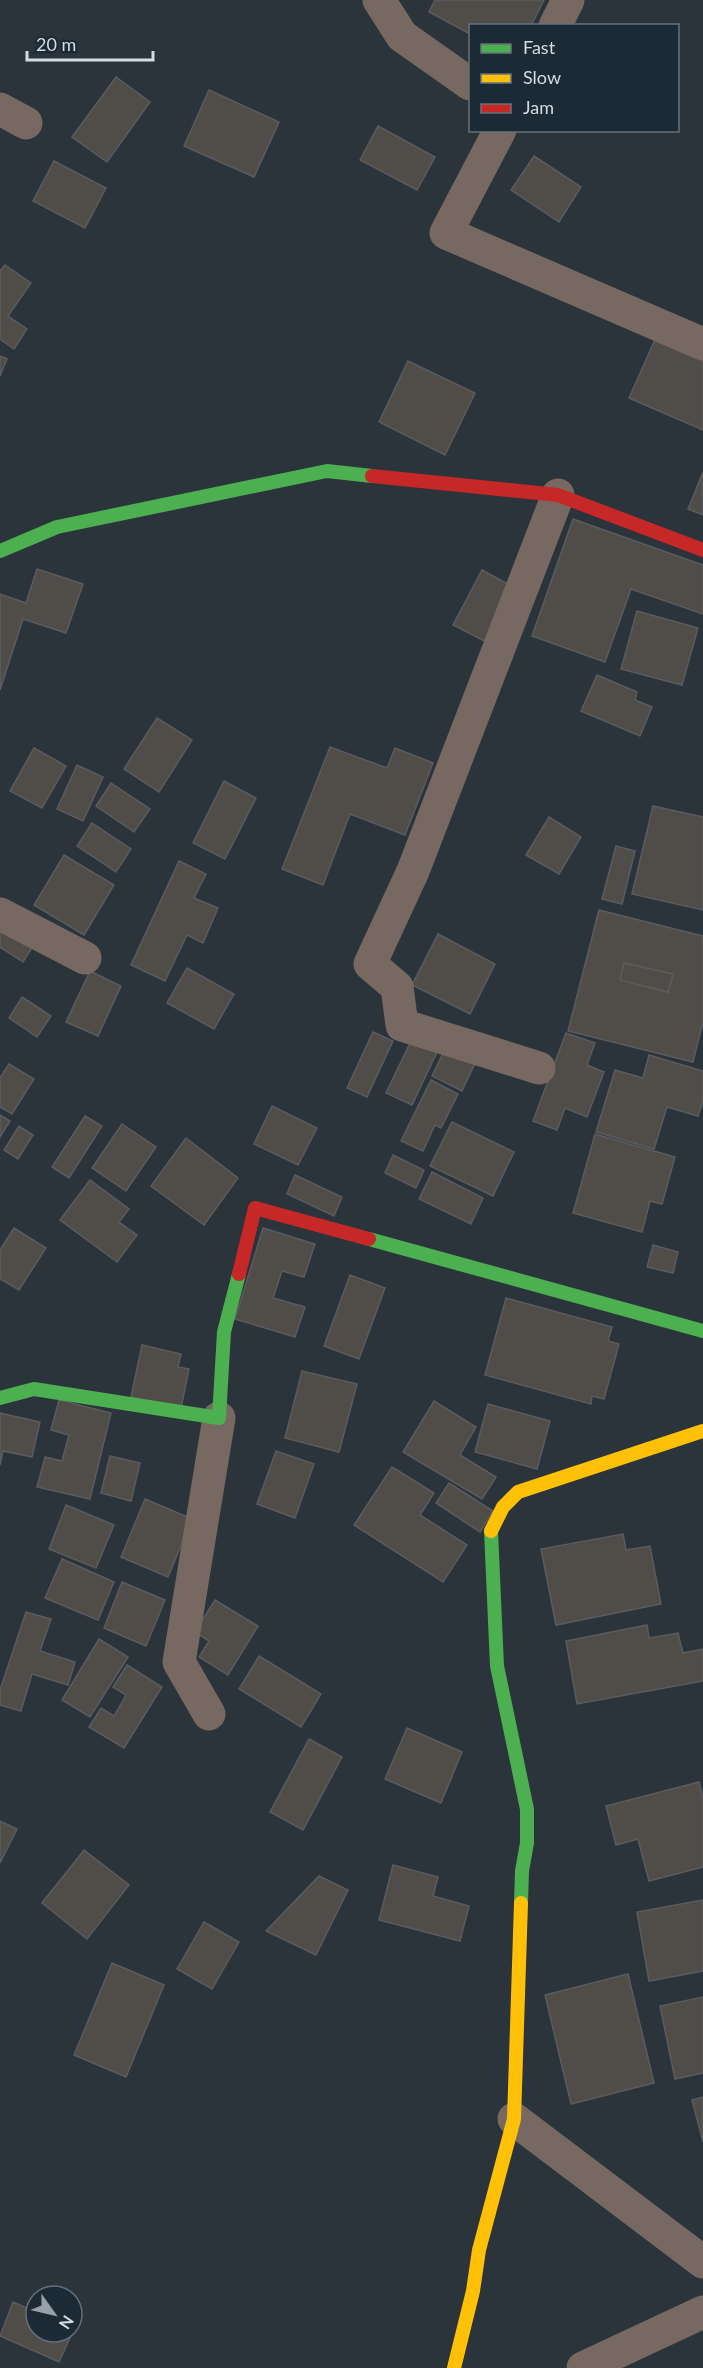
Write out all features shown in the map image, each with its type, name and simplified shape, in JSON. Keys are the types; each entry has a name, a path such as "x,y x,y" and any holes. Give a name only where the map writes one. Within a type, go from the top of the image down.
{"street":[{"path":"379,0 402,36 469,83"},
{"path":"556,24 568,0"},
{"path":"499,132 446,233 703,344"},
{"path":"0,551 57,527 327,471 558,495 703,550"},
{"path":"539,1068 402,1025 398,987 370,964 413,871 558,495"},
{"path":"0,914 85,958"},
{"path":"209,1714 179,1662 219,1418 224,1332 255,1208 703,1331"},
{"path":"0,1398 34,1389 219,1418"},
{"path":"454,2368 473,2291 479,2250 514,2119 522,1871 527,1843 527,1809 497,1666 490,1533 503,1507 518,1492 703,1431"},
{"path":"514,2119 703,2262"},
{"path":"583,2368 703,2312"}],"building":[{"path":"435,0 544,0 532,24 469,24 469,33 429,12"},
{"path":"116,77 150,102 107,162 72,137"},
{"path":"209,90 279,122 254,177 184,146"},
{"path":"378,126 435,157 417,190 360,160"},
{"path":"534,156 581,187 559,222 511,190"},
{"path":"54,161 106,188 85,228 33,201"},
{"path":"5,265 31,283 8,316 27,329 14,349 0,339 0,271"},
{"path":"657,335 703,355 703,430 629,398"},
{"path":"0,356 7,359 0,376"},
{"path":"408,361 475,393 445,455 379,422"},
{"path":"703,472 703,515 688,509"},
{"path":"573,519 703,565 703,614 631,589 605,662 532,636"},
{"path":"37,569 83,584 66,633 23,619 0,690 0,594 26,603"},
{"path":"482,570 521,591 492,645 453,625"},
{"path":"637,611 698,628 682,685 621,669"},
{"path":"597,675 637,692 635,700 652,707 640,736 581,711"},
{"path":"157,718 192,740 159,792 124,769"},
{"path":"330,747 387,768 395,748 433,763 405,835 350,814 323,885 282,869"},
{"path":"34,748 66,766 42,808 10,791"},
{"path":"77,765 103,777 83,821 57,809"},
{"path":"224,781 256,798 225,859 193,843"},
{"path":"111,783 150,809 134,832 96,806"},
{"path":"653,806 703,817 703,910 632,894"},
{"path":"549,817 581,837 559,874 526,855"},
{"path":"92,823 131,849 116,872 77,846"},
{"path":"616,846 635,851 622,904 602,899"},
{"path":"64,855 114,885 84,935 34,905"},
{"path":"179,861 206,874 194,898 218,908 203,943 187,935 165,981 131,965"},
{"path":"599,910 703,936 703,1022 693,1062 568,1031","holes":["624,963 673,974 668,992 620,980"]},
{"path":"0,926 36,941 23,962 0,947"},
{"path":"438,934 495,964 470,1014 412,985"},
{"path":"624,963 673,974 668,992 620,980"},
{"path":"187,968 234,994 214,1029 167,1003"},
{"path":"90,971 121,986 98,1036 66,1022"},
{"path":"22,997 51,1016 37,1037 9,1018"},
{"path":"373,1032 393,1041 367,1097 347,1088"},
{"path":"566,1033 595,1043 587,1065 604,1072 587,1117 565,1108 557,1130 533,1121"},
{"path":"412,1039 437,1052 412,1105 386,1093"},
{"path":"447,1045 477,1059 462,1091 432,1076"},
{"path":"649,1055 703,1071 703,1101 698,1116 667,1107 654,1149 596,1132 615,1070 643,1078"},
{"path":"9,1064 34,1079 12,1114 0,1107 0,1078"},
{"path":"431,1080 458,1094 441,1128 435,1125 423,1151 401,1141"},
{"path":"272,1106 317,1128 298,1165 254,1144"},
{"path":"0,1115 10,1121 0,1137"},
{"path":"85,1116 102,1126 69,1178 52,1167"},
{"path":"452,1122 514,1152 493,1196 430,1166"},
{"path":"122,1124 156,1147 126,1191 92,1168"},
{"path":"19,1126 33,1135 18,1159 4,1150"},
{"path":"595,1134 675,1157 662,1204 650,1201 642,1232 573,1213"},
{"path":"186,1138 238,1178 204,1225 151,1186"},
{"path":"393,1155 424,1170 416,1188 385,1173"},
{"path":"432,1172 483,1198 471,1224 419,1199"},
{"path":"295,1175 342,1197 334,1216 287,1194"},
{"path":"90,1180 129,1209 119,1222 137,1235 117,1262 60,1220"},
{"path":"14,1228 46,1248 19,1290 0,1279 0,1250"},
{"path":"263,1228 315,1244 304,1277 282,1271 273,1298 305,1307 295,1337 235,1319"},
{"path":"653,1245 678,1252 673,1273 647,1267"},
{"path":"350,1275 385,1288 359,1359 324,1346"},
{"path":"506,1298 612,1327 608,1341 619,1344 604,1399 592,1396 591,1404 485,1375"},
{"path":"142,1345 181,1354 178,1367 189,1369 181,1408 131,1397"},
{"path":"302,1371 357,1384 339,1452 285,1438"},
{"path":"59,1400 111,1413 90,1499 37,1487 45,1457 62,1461 69,1435 51,1430"},
{"path":"434,1401 476,1427 460,1455 496,1477 482,1499 403,1452"},
{"path":"488,1404 550,1421 537,1469 475,1452"},
{"path":"0,1413 40,1422 32,1457 3,1451 0,1465"},
{"path":"276,1451 314,1464 295,1518 257,1504"},
{"path":"110,1456 140,1463 131,1501 101,1493"},
{"path":"392,1467 434,1493 420,1515 467,1545 443,1582 354,1525"},
{"path":"449,1483 493,1511 480,1532 436,1503"},
{"path":"145,1499 192,1519 168,1577 121,1557"},
{"path":"66,1505 114,1525 96,1568 49,1549"},
{"path":"623,1534 626,1550 650,1546 661,1604 556,1625 541,1549"},
{"path":"62,1559 114,1582 98,1620 45,1598"},
{"path":"122,1582 165,1600 146,1646 104,1628"},
{"path":"215,1600 258,1626 228,1675 199,1657 209,1641 195,1632"},
{"path":"26,1612 51,1619 40,1651 75,1662 68,1685 32,1674 21,1711 0,1705 0,1690"},
{"path":"647,1625 649,1638 678,1633 683,1653 703,1649 703,1681 577,1704 566,1641"},
{"path":"99,1639 128,1657 90,1717 62,1700"},
{"path":"259,1656 321,1694 301,1727 239,1689"},
{"path":"127,1665 162,1687 124,1748 89,1727 101,1708 114,1716 126,1695 113,1687"},
{"path":"407,1728 462,1752 441,1803 385,1779"},
{"path":"309,1739 342,1757 303,1830 270,1812"},
{"path":"699,1782 703,1798 703,1867 649,1881 638,1839 616,1845 606,1806"},
{"path":"0,1821 17,1829 0,1863"},
{"path":"84,1850 129,1885 87,1939 42,1903"},
{"path":"393,1865 438,1877 433,1896 469,1906 460,1941 379,1920"},
{"path":"319,1876 348,1890 316,1955 266,1931"},
{"path":"703,1900 703,1971 649,1981 637,1912"},
{"path":"204,1922 239,1942 212,1989 177,1969"},
{"path":"112,1963 164,1985 126,2077 74,2055"},
{"path":"628,1974 654,2083 571,2104 545,1995"},
{"path":"703,1997 703,2073 675,2079 660,2006"},
{"path":"703,2097 703,2142 692,2100"},
{"path":"13,2302 24,2307 24,2344 67,2344 59,2362 0,2336"}],"traffic: fast":[{"path":"0,551 57,527 327,471 372,476"},
{"path":"369,1239 703,1331"},
{"path":"0,1398 34,1389 219,1418 224,1332 239,1274"},
{"path":"491,1531 497,1666 527,1809 527,1843 522,1871 521,1903"}],"traffic: slow":[{"path":"491,1531 503,1507 518,1492 703,1431"},
{"path":"454,2368 473,2291 479,2250 514,2119 521,1903"}],"traffic: jam":[{"path":"372,476 558,495 703,550"},
{"path":"239,1274 255,1208 369,1239"}]}
